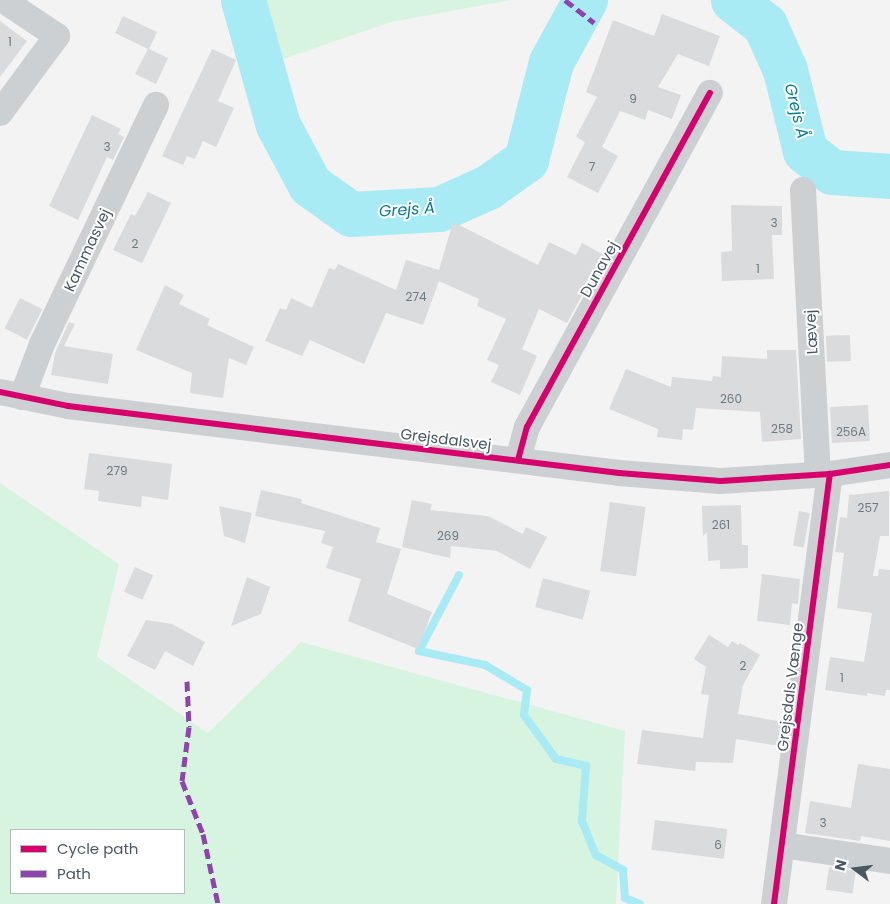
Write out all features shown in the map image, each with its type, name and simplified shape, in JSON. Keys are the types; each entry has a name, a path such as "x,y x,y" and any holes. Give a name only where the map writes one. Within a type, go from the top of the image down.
{"street":[{"path":"0,113 57,36 3,0"},
{"name":"Dunavej","path":"518,460 527,427 710,93"},
{"name":"Kammasvej","path":"11,394 42,344 156,105"},
{"name":"Lævej","path":"803,190 824,474"},
{"name":"Grejsdalsvej","path":"11,394 68,406 619,473 720,481 824,474 890,465"},
{"name":"Grejsdals Vænge","path":"774,904 824,474"},
{"path":"782,845 890,861"}],"green space":[{"path":"229,0 511,0 391,22 248,71"},
{"path":"0,483 119,564 97,657 208,733 301,642 625,731 616,904 0,904"}],"building":[{"path":"662,14 720,36 709,66 678,54 658,87 681,95 672,119 648,110 645,120 620,111 602,147 618,156 598,193 567,177 585,142 576,137 597,97 586,92 613,20 654,36"},
{"path":"123,16 157,32 149,49 168,58 156,84 135,74 148,49 115,33"},
{"path":"0,21 27,41 0,77"},
{"path":"212,49 236,60 218,101 234,108 216,147 203,141 195,159 187,156 183,165 162,156"},
{"path":"92,115 121,129 118,134 124,137 113,160 107,157 78,220 49,206"},
{"path":"148,192 171,203 142,263 113,250 131,214 135,216"},
{"path":"731,205 782,206 782,235 772,235 774,279 722,281 721,252 732,251"},
{"path":"453,222 538,265 549,242 576,255 582,243 604,255 567,323 539,309 522,349 537,356 520,395 491,382 499,365 487,360 506,319 477,306 479,299 439,281 423,325 386,313 364,364 310,340 302,356 265,341 280,308 286,310 291,298 312,308 329,268 335,270 338,264 396,290 406,260 439,270"},
{"path":"165,285 184,295 179,304 210,319 207,325 254,347 246,365 229,358 223,398 190,393 192,373 136,350"},
{"path":"20,298 42,309 27,340 5,328"},
{"path":"69,322 75,324 64,346 113,354 108,384 51,375 55,353"},
{"path":"850,335 851,361 827,362 826,336"},
{"path":"767,350 796,350 801,439 762,442 760,412 696,408 693,430 683,429 682,440 657,437 658,429 609,409 626,369 671,387 672,377 712,381 713,376 721,377 722,356 767,359"},
{"path":"868,405 870,441 832,443 830,407"},
{"path":"89,453 172,464 168,500 142,496 141,507 98,501 99,491 84,489"},
{"path":"261,490 302,499 301,503 380,528 376,542 401,549 387,594 432,612 418,649 348,621 361,579 326,568 333,547 321,543 325,531 255,516"},
{"path":"889,491 889,536 880,536 873,576 878,576 879,569 890,570 890,690 886,690 885,696 867,693 867,696 825,690 830,657 864,662 872,613 837,608 844,553 835,552 840,517 847,518 849,495"},
{"path":"412,500 432,504 430,510 488,516 523,534 526,527 547,537 530,569 497,551 451,546 450,558 402,547"},
{"path":"610,502 646,507 636,576 600,571"},
{"path":"741,505 742,545 748,545 748,568 720,569 720,560 708,561 707,532 703,536 702,506"},
{"path":"219,506 252,513 245,543 224,536"},
{"path":"799,511 810,513 804,547 793,545"},
{"path":"135,567 153,575 142,600 124,592"},
{"path":"762,574 800,579 798,604 792,603 790,625 757,621"},
{"path":"247,577 270,587 261,614 231,626"},
{"path":"543,578 590,591 583,620 535,607"},
{"path":"146,620 172,624 205,642 193,666 165,651 155,670 127,656"},
{"path":"709,635 728,647 732,641 738,645 740,643 760,655 743,685 738,714 783,722 780,746 736,739 733,763 696,762 695,771 637,764 642,730 703,738 709,695 701,694 706,667 694,659"},
{"path":"858,764 890,769 890,841 861,836 860,841 805,833 810,801 851,808"},
{"path":"655,820 727,829 724,859 651,850"},
{"path":"829,867 856,871 853,894 826,890"}],"waterway":[{"name":"Grejs Å","path":"243,0 278,125 310,185 351,214 439,209 488,187 526,160 551,62 585,0"},
{"name":"Grejs Å","path":"733,0 765,25 785,70 805,151 832,172 890,176"},
{"path":"459,575 419,651 485,665 527,690 524,715 556,759 586,766 582,821 596,855 623,870 625,898 640,904"}],"marked path":[{"path":"565,0 594,23"},
{"path":"187,681 189,727 182,781 203,834 218,904"}],"cycle path":[{"path":"518,460 527,427 710,93"},
{"path":"0,392 68,406 619,473 721,481 830,474 890,465"},
{"path":"774,904 830,474"}]}
